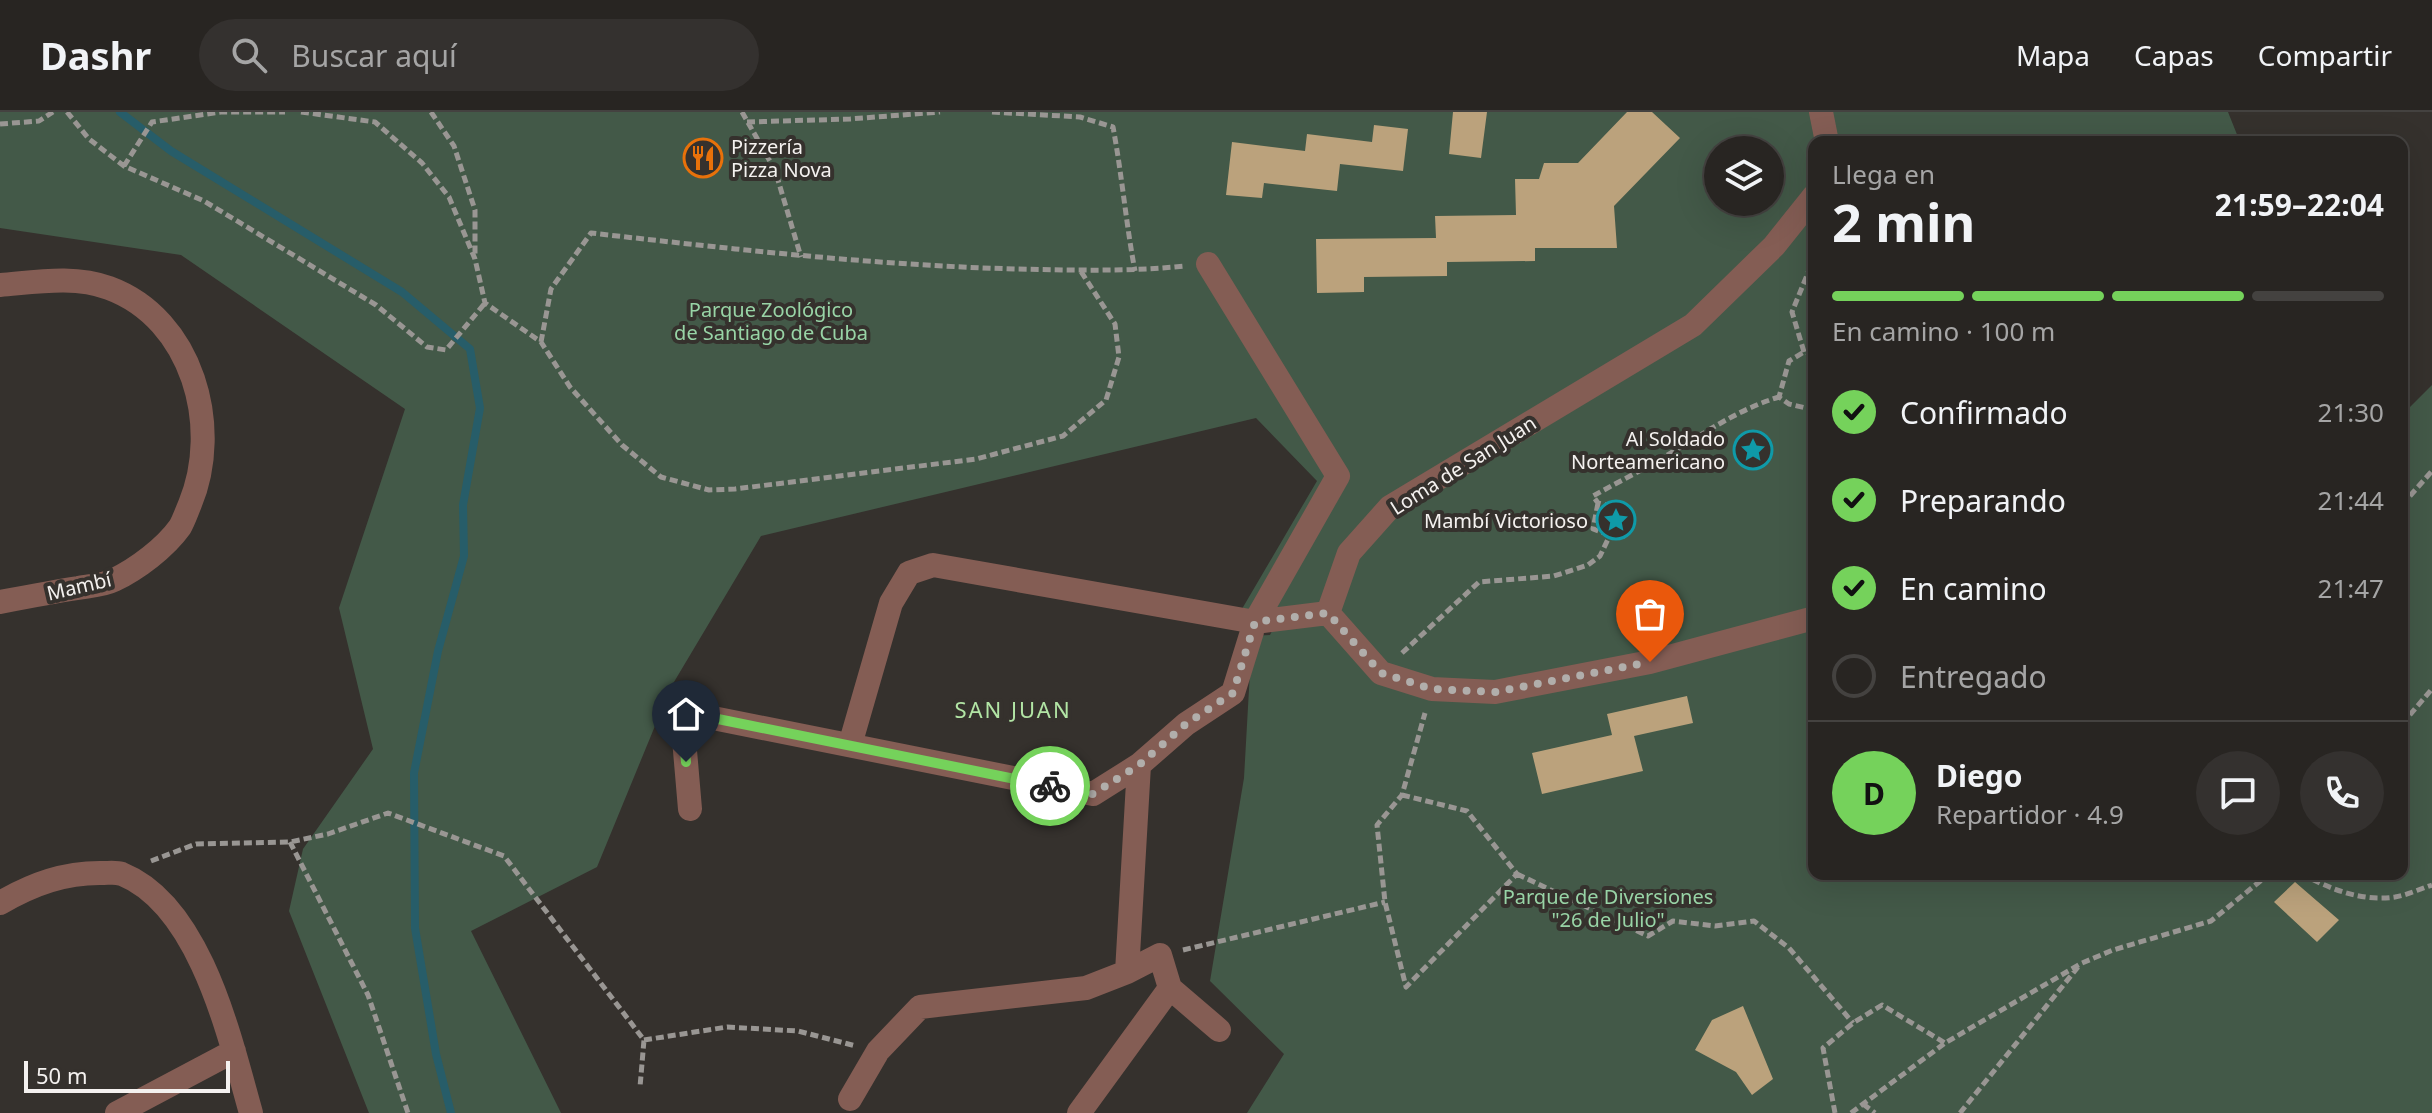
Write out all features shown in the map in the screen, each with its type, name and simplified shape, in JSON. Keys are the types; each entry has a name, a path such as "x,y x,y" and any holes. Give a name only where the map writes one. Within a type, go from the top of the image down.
{"street":[{"path":"1821,112 1826,136"},
{"name":"Loma de San Juan","path":"1328,613 1349,553 1390,507 1693,325 1774,246 1808,204"},
{"path":"690,809 684,739 695,724 713,718 1093,794 1139,765 1186,724 1233,693 1255,622 1338,476 1208,264"},
{"name":"Mambí","path":"0,285 68,280 109,288 143,306 168,331 186,361 201,403 205,442 196,488 180,526 150,557 112,581 0,602"},
{"path":"850,745 891,603 909,573 933,565 1255,622 1328,613 1381,673 1432,689 1495,692 1650,662 1808,620"},
{"path":"1127,972 1139,765"},
{"path":"0,903 27,887 77,872 120,873 159,897 205,968 219,1002 251,1113"},
{"path":"850,1099 878,1051 920,1007 1086,988 1160,955 1170,988 1219,1030"},
{"path":"1079,1113 1170,988"},
{"path":"117,1113 234,1051"}],"path":[{"path":"0,124 39,121 53,112"},
{"path":"67,112 89,139 124,166 204,201 376,305 427,347 446,350 485,303"},
{"path":"124,166 152,122 221,112 285,112"},
{"path":"301,112 375,122 422,163 449,197 475,259 485,303 541,342 570,387 622,445 661,477 709,490 976,459 1063,436 1106,400 1119,357 1115,324 1080,270"},
{"path":"431,112 454,146 475,210 475,259"},
{"path":"742,112 775,170 801,257"},
{"path":"747,122 940,112"},
{"path":"992,112 1080,117 1113,127 1135,271"},
{"path":"541,342 551,289 591,233 906,266 1135,271 1208,264"},
{"path":"1804,352 1792,312 1808,273"},
{"path":"1779,397 1789,361 1808,353"},
{"path":"1779,397 1789,404 1808,409"},
{"path":"1598,503 1593,529 1624,536 1630,511 1598,503 1593,496 1733,415 1779,397"},
{"path":"2408,498 2432,471"},
{"path":"1381,673 1479,582 1554,576 1588,565 1600,556 1610,535"},
{"path":"1432,689 1402,795 1377,825 1385,902 1406,987 1517,874"},
{"path":"2408,717 2432,689"},
{"path":"1402,795 1467,811 1517,874 1648,936 1673,921 1715,926 1754,921 1789,948 1853,1023"},
{"path":"120,873 196,844 290,842 328,834 388,813 504,856 644,1040 640,1087"},
{"path":"290,842 368,995 408,1113"},
{"path":"1851,1113 1945,1043 2082,963 2113,950 2211,921 2262,880"},
{"path":"2313,880 2332,890 2363,896 2395,897 2432,885"},
{"path":"1160,955 1385,902"},
{"path":"1960,1113 2082,963"},
{"path":"1835,1113 1823,1048 1853,1023 1882,1005 1945,1043"},
{"path":"644,1040 727,1027 798,1031 878,1051"},
{"path":"1863,1104 1875,1113"}],"green space":[{"path":"0,112 2228,112 2238,136 1808,136 1808,880 2408,880 2408,409 2432,385 2432,1113 1247,1113 1284,1054 1210,981 1244,778 1252,636 1270,635 1278,619 1239,614 1317,481 1256,418 761,536 671,687 597,867 471,931 561,1113 369,1113 289,911 303,849 373,749 339,608 405,409 181,255 0,228"}],"building":[{"path":"1453,112 1487,112 1481,158 1449,154"},
{"path":"1627,112 1652,112 1680,138 1614,206 1617,248 1535,248 1535,261 1447,262 1447,276 1364,277 1364,292 1317,293 1316,239 1436,238 1435,216 1516,215 1515,179 1539,179 1544,163 1578,163"},
{"path":"1374,125 1408,129 1403,171 1340,164 1337,191 1264,183 1262,198 1226,195 1232,142 1305,151 1307,134 1372,142"},
{"path":"1687,696 1693,723 1634,736 1643,771 1542,794 1532,753 1612,735 1607,714"},
{"path":"2295,882 2339,920 2317,942 2274,902"},
{"path":"1743,1006 1773,1079 1752,1095 1736,1072 1695,1050 1712,1020"}],"waterway":[{"path":"120,112 171,151 402,292 470,349 480,408 463,505 464,556 438,651 414,773 415,928 436,1054 451,1113"}],"way so far":[{"path":"1050,786 1093,794 1139,765 1186,724 1233,693 1255,622 1328,613 1381,673 1432,689 1495,692 1650,662"}],"place":[{"name":"Pizzería Pizza Nova","path":"703,158"},
{"name":"Al Soldado Norteamericano","path":"1753,450"},
{"name":"Mambí Victorioso","path":"1616,520"}],"district":[{"name":"SAN JUAN","path":"1013,709"}],"route":[{"path":"686,762 684,739 695,724 713,718 1050,786"}],"park label":[{"name":"Parque Zoológico de Santiago de Cuba","path":"771,320"},
{"name":"Parque de Diversiones \"26 de Julio\"","path":"1608,908"}]}
